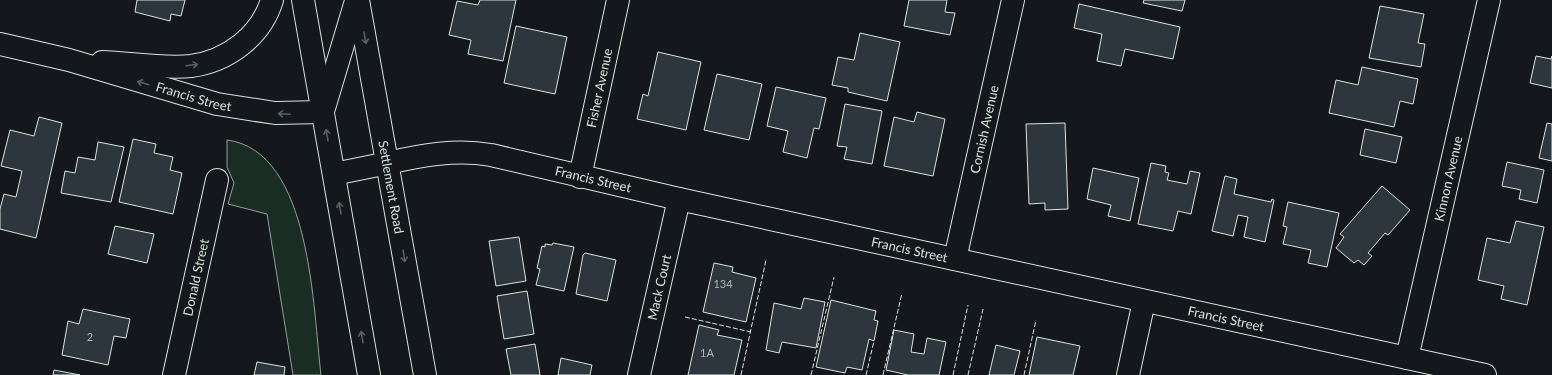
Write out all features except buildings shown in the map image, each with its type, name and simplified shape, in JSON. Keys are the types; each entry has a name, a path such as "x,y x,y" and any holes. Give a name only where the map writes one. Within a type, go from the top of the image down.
{"main road":[{"name":"Francis Street","path":"69,60 176,66 205,63 231,52 246,41 264,18 272,0"},
{"path":"303,0 369,375"},
{"path":"323,112 357,0"},
{"name":"Settlement Road","path":"357,0 388,163 425,375"},
{"name":"Fisher Avenue","path":"580,177 618,0"},
{"name":"Cornish Avenue","path":"955,259 1013,0"},
{"name":"Kinnon Avenue","path":"1407,358 1489,0"},
{"name":"Francis Street","path":"0,44 69,60 216,104 275,113 323,112"},
{"name":"Francis Street","path":"334,174 442,153 475,152 679,199 1485,375"},
{"name":"Donald Street","path":"174,375 217,180"},
{"name":"Mack Court","path":"639,375 679,199"},
{"path":"1128,375 1144,301"}],"green space":[{"path":"227,140 255,151 276,172 292,202 303,238 310,275 321,375 293,375 267,214 228,204 234,183 227,167"}],"fence":[{"path":"741,375 766,260"},
{"path":"811,375 834,277"},
{"path":"883,375 902,293"},
{"path":"953,375 968,305"},
{"path":"968,375 983,309"},
{"path":"685,317 751,332"},
{"path":"1024,375 1036,320"},
{"path":"866,375 874,341"}]}
